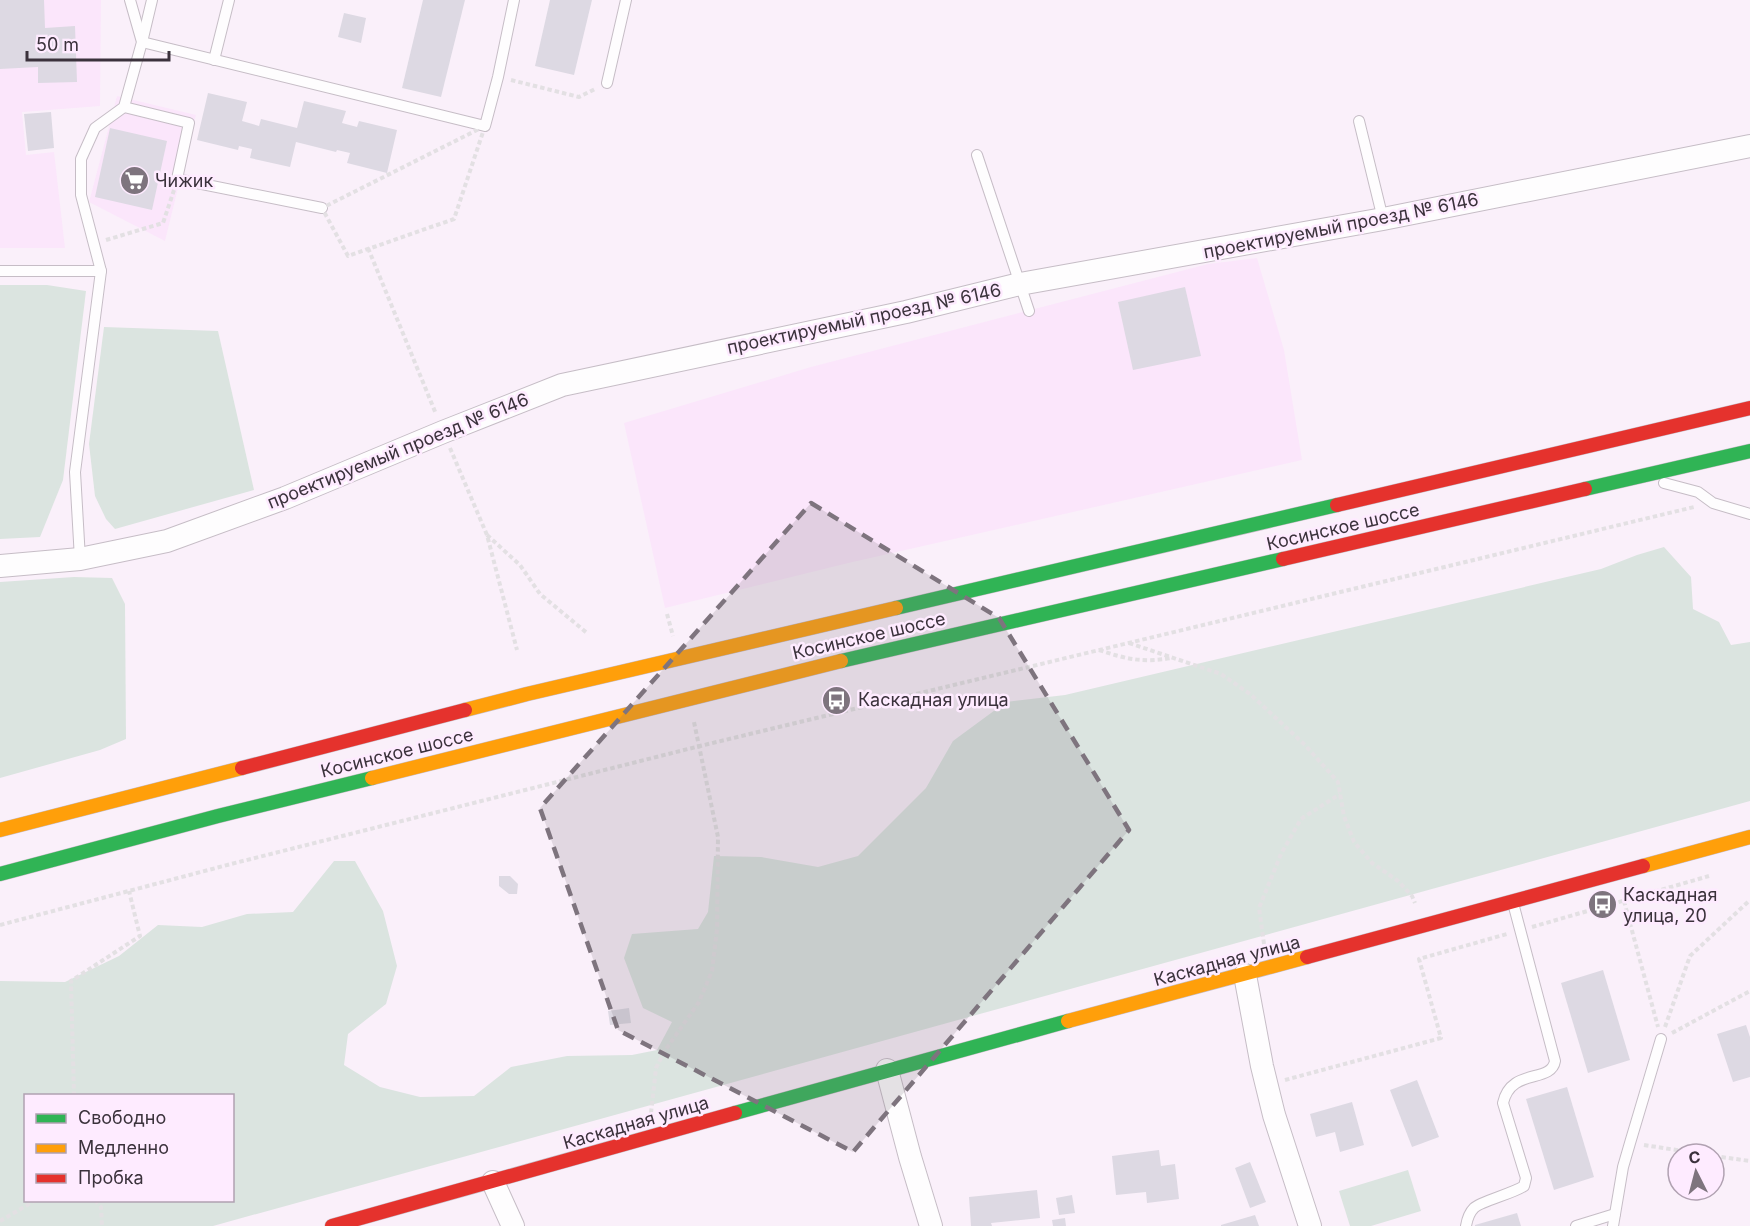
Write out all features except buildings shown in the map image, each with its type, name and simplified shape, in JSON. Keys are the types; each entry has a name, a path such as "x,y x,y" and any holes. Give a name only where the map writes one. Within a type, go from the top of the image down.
{"main road":[{"name":"Косинское шоссе","path":"0,830 527,694 1750,408"},
{"name":"Косинское шоссе","path":"0,874 229,813 828,664 1750,451"},
{"name":"Каскадная улица","path":"332,1226 887,1071 1750,837"}],"street":[{"name":"проектируемый проезд № 6146","path":"0,566 81,559 167,541 285,498 562,385 906,312 1020,284 1383,219 1750,146"},
{"path":"1245,975 1267,1085 1310,1226"},
{"path":"887,1071 910,1157 932,1226"},
{"path":"493,1182 513,1226"}],"lane":[{"path":"130,0 142,42"},
{"path":"81,559 75,472 101,271 81,195 81,159 95,128 124,108 152,0"},
{"path":"214,60 229,0"},
{"path":"142,42 485,126 514,0"},
{"path":"607,83 626,0"},
{"path":"124,108 189,123 177,179 322,208"},
{"path":"1359,121 1383,219"},
{"path":"977,155 1029,311"},
{"path":"0,272 101,271"},
{"path":"1631,480 1671,483 1698,492 1713,502 1750,514"},
{"path":"1466,1226 1475,1207 1524,1186 1526,1178 1503,1103 1506,1092 1514,1083 1549,1071 1554,1067 1555,1061 1513,902"},
{"path":"1613,1226 1630,1143 1661,1039"},
{"path":"1576,1226 1615,1214"}],"path":[{"path":"498,77 579,97 607,83"},
{"path":"485,126 454,219 348,256 322,208 485,126"},
{"path":"94,243 163,223 177,179"},
{"path":"368,248 438,420"},
{"path":"448,442 487,535 518,650"},
{"path":"0,925 700,746 1713,502"},
{"path":"487,535 520,565 540,594 587,633"},
{"path":"1128,643 1221,674 1250,694 1305,745 1338,782 1344,816 1354,842 1372,863 1398,881 1412,896 1416,905"},
{"path":"1098,650 1119,657 1149,662 1173,658"},
{"path":"646,1138 656,1068 664,1052 699,1002 712,971 717,929 718,837 700,746"},
{"path":"1266,954 1259,908 1281,854 1300,819 1340,794"},
{"path":"1267,1085 1441,1038 1419,959 1716,874"},
{"path":"74,1094 71,981 140,936 129,891"},
{"path":"1661,1039 1690,956 1750,900"},
{"path":"1624,901 1661,1039"},
{"path":"1661,1039 1750,991"},
{"path":"1630,1143 1666,1148"},
{"path":"1726,1158 1750,1161"},
{"path":"0,1221 33,1202"},
{"path":"97,1202 101,1207 102,1226"}],"highlighted area":[{"path":"811,503 999,618 1129,830 853,1152 618,1030 540,808"}],"shaded area":[{"path":"0,0 101,0 100,106 22,112 26,155 54,152 65,248 0,248"},
{"path":"117,96 196,115 165,241 89,202"},
{"path":"1257,258 1284,350 1302,460 848,563 665,608 624,423 811,367 1208,264"},
{"path":"0,285 47,285 86,291 63,480 40,537 0,539"},
{"path":"104,327 218,331 254,490 115,529 106,519 95,496 89,444"},
{"path":"1664,547 1691,577 1693,609 1719,622 1731,645 1750,642 1750,801 213,1226 0,1226 0,981 65,982 119,956 158,925 202,927 247,914 293,912 334,861 355,861 383,911 397,966 386,1004 348,1034 344,1065 380,1087 420,1097 474,1096 511,1067 567,1056 632,1055 657,1050 672,1022 643,1008 624,958 632,934 698,929 708,912 714,856 761,857 818,867 858,856 926,788 953,741 1006,702 1065,695 1601,569"},
{"path":"74,577 112,578 125,604 126,739 100,750 0,778 0,582"},
{"path":"1408,1170 1421,1211 1371,1226 1350,1226 1339,1191"}],"traffic: fast":[{"path":"1585,489 1750,451"},
{"path":"896,608 1337,505"},
{"path":"841,661 1283,559"},
{"path":"0,874 372,778"},
{"path":"735,1113 1068,1021"}],"traffic: slow":[{"path":"465,710 896,608"},
{"path":"372,778 841,661"},
{"path":"0,830 242,768"},
{"path":"1643,866 1750,837"},
{"path":"1068,1021 1307,957"}],"traffic: jam":[{"path":"1337,505 1750,408"},
{"path":"1283,559 1585,489"},
{"path":"242,768 465,710"},
{"path":"1307,957 1643,866"},
{"path":"332,1226 735,1113"}],"place":[{"name":"Чижик","path":"134,181"},
{"name":"Каскадная улица","path":"837,700"},
{"name":"Каскадная улица, 20","path":"1602,905"}]}
